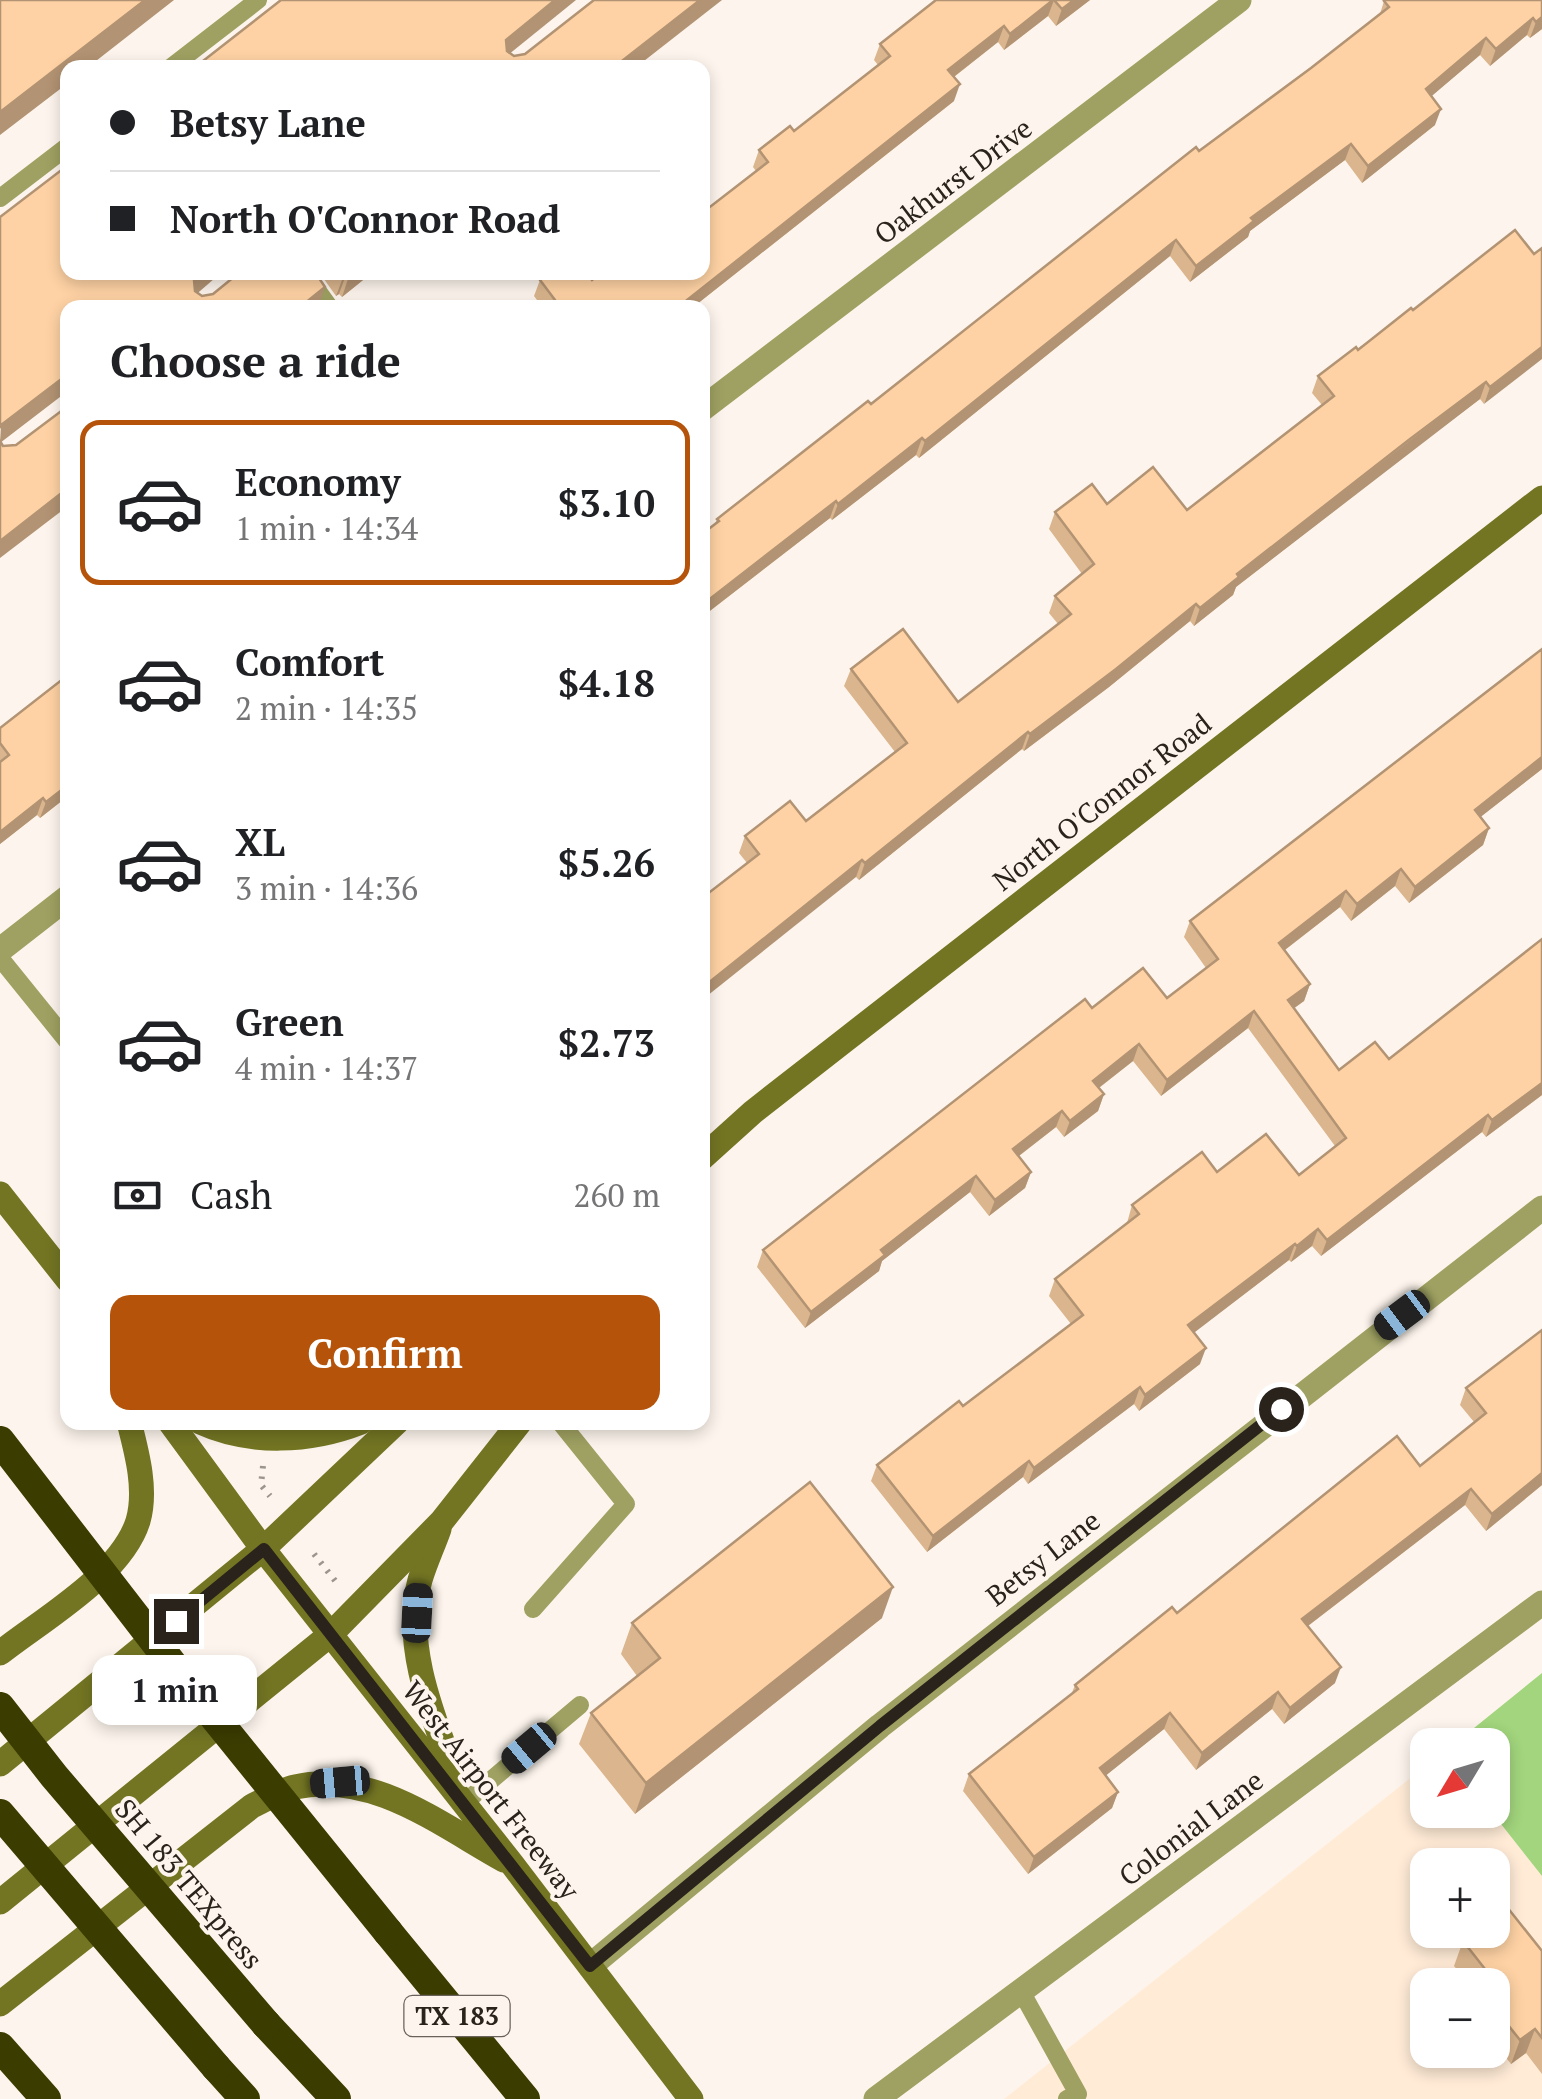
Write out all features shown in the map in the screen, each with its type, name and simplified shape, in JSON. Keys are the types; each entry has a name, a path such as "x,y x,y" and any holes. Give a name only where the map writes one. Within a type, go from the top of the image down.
{"highway":[{"name":"TX 183","path":"0,1440 186,1682 525,2099"},
{"name":"SH 183 TEXpress","path":"0,1706 66,1790 266,2024 336,2099"},
{"path":"0,1814 245,2099"},
{"path":"0,2047 46,2099"}],"main road":[{"name":"North O'Connor Road","path":"710,1151 753,1112 1542,498"},
{"path":"0,1194 60,1270"},
{"path":"0,1653 112,1566 138,1522 142,1486 132,1430"},
{"name":"West Airport Freeway","path":"176,1430 691,2099"},
{"path":"216,1430 287,1439 341,1430"},
{"path":"0,1764 264,1549 389,1430"},
{"path":"0,1902 331,1634 442,1522 514,1430"},
{"path":"442,1522 418,1584 415,1642 432,1714 464,1802"},
{"path":"0,2004 252,1806 292,1787 340,1782 386,1794 512,1864"}],"street":[{"name":"Oakhurst Drive","path":"710,403 1239,0"},
{"path":"0,950 60,903"},
{"name":"Betsy Lane","path":"590,1966 880,1726 1542,1208"},
{"name":"Colonial Lane","path":"876,2099 1542,1604"}],"lane":[{"path":"180,60 258,0"},
{"path":"0,198 60,152"},
{"path":"0,958 60,1032"},
{"path":"533,1609 626,1504 566,1430"},
{"path":"464,1802 580,1705"},
{"path":"1022,1991 1078,2094 1068,2099"}],"path":[{"path":"263,1464 261,1486 270,1496"},
{"path":"314,1554 340,1588"}],"shaded area":[{"path":"1410,1778 1410,1828 1504,1828 1542,1876 1542,2099 1004,2099"}],"green space":[{"path":"1542,1673 1542,1876 1504,1828 1510,1828 1510,1728 1474,1728"}],"building":[{"path":"0,0 145,0 67,60 60,60 60,66 0,112"},
{"path":"281,0 555,0 506,40 507,51 514,56 525,54 594,0 700,0 623,60 204,60"},
{"path":"936,0 1053,0 1010,34 1004,26 948,70 960,84 687,300 555,300 540,280 710,280 710,207 768,162 759,150 790,126 794,131 890,56 880,44"},
{"path":"1054,0 1074,0 1062,9"},
{"path":"1542,0 1542,17 1536,22 1533,18 1496,49 1486,38 1426,89 1441,109 1368,166 1351,144 1251,218 1254,221 1196,266 1176,240 925,441 922,438 838,504 836,501 710,599 710,528 717,519 868,401 871,404 1196,147 1199,151 1311,68 1389,7 1384,1"},
{"path":"60,171 60,280 194,280 195,291 202,296 213,294 230,280 320,280 325,287 309,300 60,300 60,380 0,428 0,217"},
{"path":"1515,230 1534,254 1542,248 1542,347 1490,387 1486,382 1410,439 1237,574 1239,577 1200,608 1196,604 1116,669 1028,732 710,982 710,892 759,854 745,836 790,801 806,821 907,743 851,669 903,629 958,702 1071,614 1055,596 1094,564 1055,512 1092,484 1107,504 1153,467 1187,510 1334,396 1318,376 1413,310"},
{"path":"60,412 60,494 0,541 0,441 3,446 16,445"},
{"path":"1542,649 1542,757 1475,810 1489,828 1415,887 1401,869 1357,904 1346,891 1279,943 1310,984 1288,1000 1339,1070 1375,1042 1389,1059 1542,939 1542,1083 1492,1120 1488,1115 1327,1240 1318,1229 1295,1244 1188,1325 1206,1348 1145,1395 1140,1387 1034,1468 1029,1461 933,1536 877,1465 959,1401 963,1406 1083,1315 1055,1279 1139,1214 1132,1205 1202,1152 1217,1172 1266,1134 1299,1175 1346,1138 1254,1011 1167,1080 1139,1044 1093,1081 1104,1094 1070,1121 1062,1111 1013,1149 1031,1172 995,1200 976,1176 881,1250 885,1255 811,1312 763,1250 1085,999 1092,1008 1143,968 1167,998 1218,959 1190,921"},
{"path":"60,681 60,791 46,802 43,798 0,832 0,762 9,755 0,743 0,728"},
{"path":"1542,1330 1542,1473 1492,1514 1471,1489 1302,1619 1341,1667 1290,1708 1278,1692 1202,1753 1170,1713 1100,1768 1118,1792 1034,1857 969,1774 1078,1689 1075,1685 1172,1607 1177,1613 1397,1436 1420,1466 1486,1413 1466,1388"},
{"path":"810,1482 893,1587 646,1783 591,1713 660,1658 632,1623"},
{"path":"1510,1911 1542,1951 1542,2038 1535,2029 1520,2040 1510,2028 1510,1968 1484,1968 1468,1948 1510,1948"}],"route":[{"path":"176,1621 264,1549 590,1966 880,1726 1281,1409"}]}
